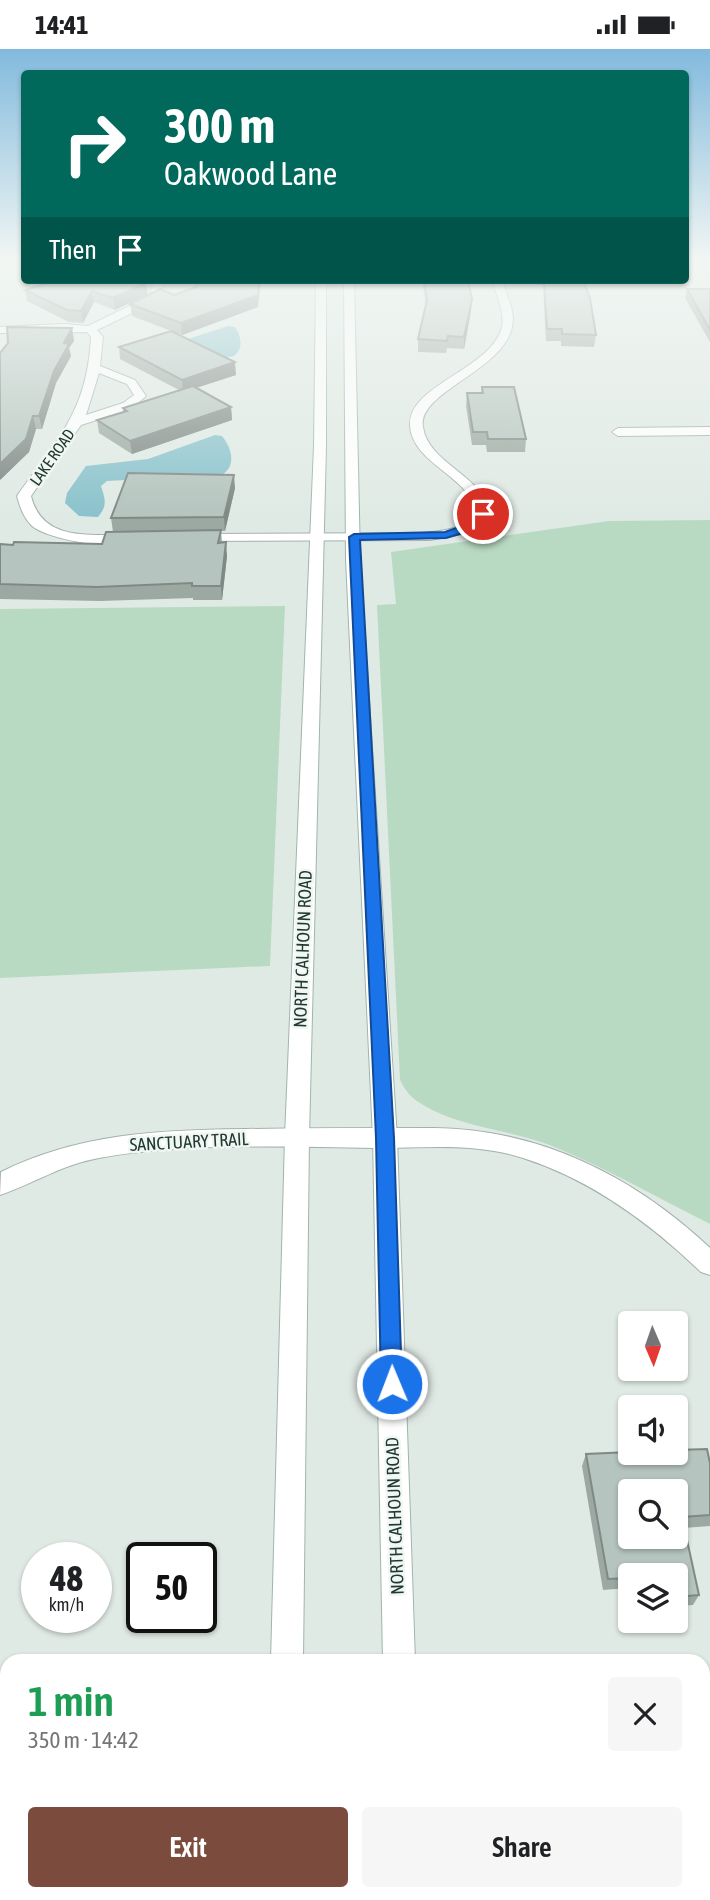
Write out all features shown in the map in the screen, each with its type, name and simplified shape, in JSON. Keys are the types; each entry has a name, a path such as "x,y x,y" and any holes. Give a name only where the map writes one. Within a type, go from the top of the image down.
{"main road":[{"name":"LAKE ROAD","path":"97,344 96,368 77,422 24,496 25,510 32,521 49,531 71,537 149,539"},
{"name":"NORTH CALHOUN ROAD","path":"332,344 354,537 385,1138 399,1654"},
{"name":"NORTH CALHOUN ROAD","path":"287,1654 297,1137 315,537 320,446 339,344"},
{"path":"175,538 446,535 469,527 483,514 481,500 423,445 414,422 422,405 431,395 478,367 500,344"},
{"path":"77,422 127,406 141,396 131,382 96,368"},
{"path":"618,432 710,431"},
{"name":"SANCTUARY TRAIL","path":"0,1185 44,1164 84,1151 171,1140 297,1137 457,1138 494,1142 521,1147 583,1171 627,1196 663,1221 710,1264"}],"green space":[{"path":"710,520 710,1224 612,1173 552,1146 451,1118 435,1111 413,1098 402,1084 377,605 396,604 391,552 609,521"},
{"path":"285,606 270,966 0,978 0,609"}],"water":[{"path":"195,344 240,344 234,356 228,357"},
{"path":"215,435 222,436 231,457 229,467 221,475 107,481 101,486 105,502 98,517 79,516 65,503 67,493 86,466 148,459"}],"building":[{"path":"7,344 69,344 54,371 39,416 33,416 26,439 0,464 0,353"},
{"path":"128,344 199,344 235,362 182,380 119,347"},
{"path":"193,386 231,407 130,441 97,420 127,411 123,408"},
{"path":"482,387 514,387 526,439 488,439 487,432 473,432 467,393 483,393"},
{"path":"128,473 234,475 224,517 111,518"},
{"path":"221,530 218,543 226,542 221,586 192,586 192,583 97,587 0,584 0,544 102,544 106,532"},
{"path":"707,1449 710,1463 710,1515 688,1517 688,1479 618,1479 618,1549 688,1549 688,1545 699,1595 688,1596 688,1563 618,1563 618,1579 608,1579 586,1454 618,1453 618,1465 688,1465 688,1450"}],"route":[{"path":"392,1384 385,1138 354,537 446,535 469,527 483,514"}]}
